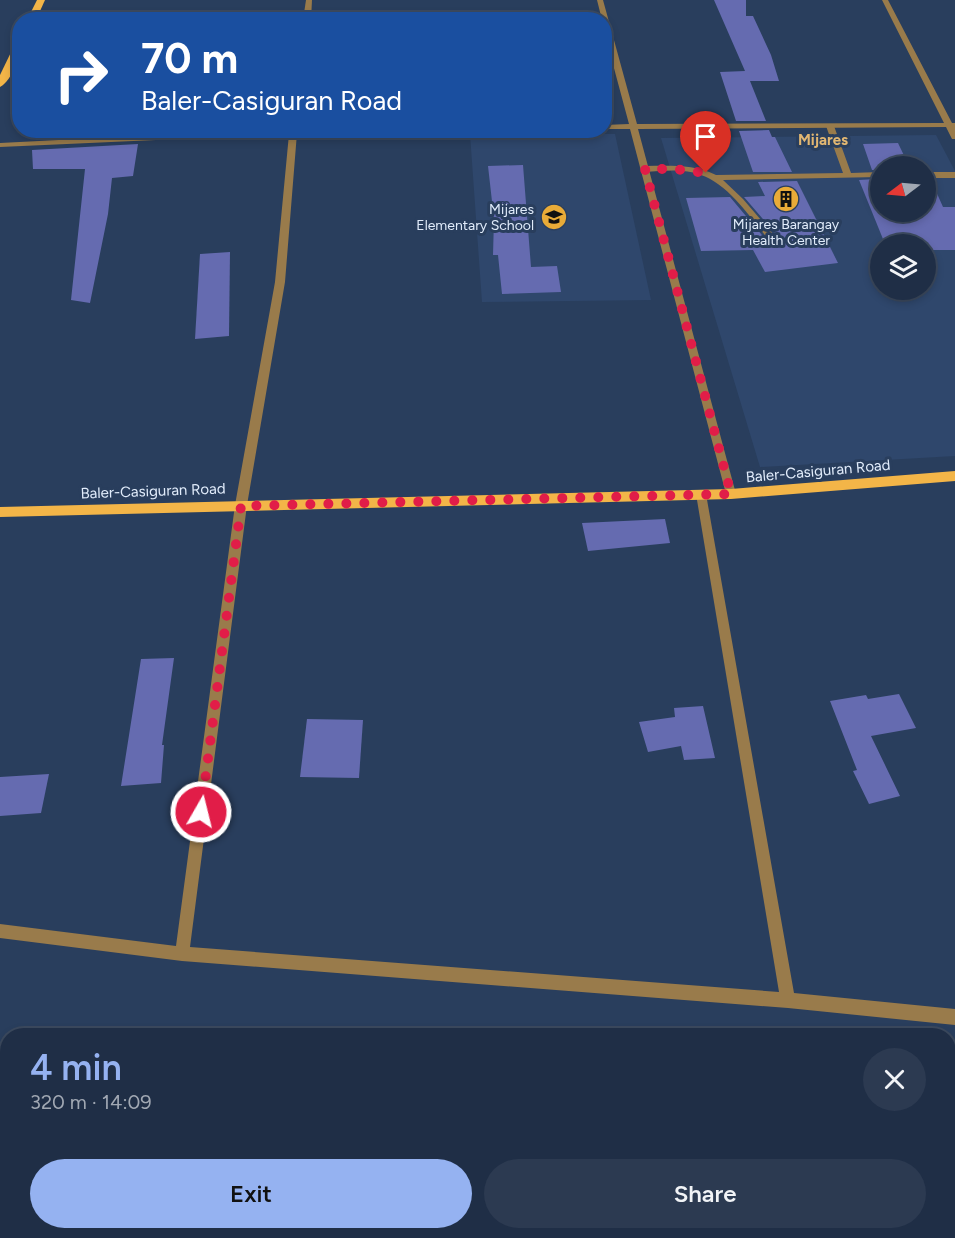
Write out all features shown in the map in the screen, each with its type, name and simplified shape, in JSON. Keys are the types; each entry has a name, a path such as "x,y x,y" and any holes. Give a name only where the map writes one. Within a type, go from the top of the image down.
{"main road":[{"path":"0,84 12,60"},
{"name":"Baler-Casiguran Road","path":"0,512 731,494 955,476"}],"street":[{"path":"885,0 952,125 955,137"},
{"path":"612,46 731,494"},
{"path":"612,127 952,125"},
{"path":"830,126 848,175"},
{"path":"0,145 146,138"},
{"path":"182,954 241,506 280,282 291,138"},
{"path":"645,169 674,169 706,173 739,199 771,237"},
{"path":"712,178 870,175"},
{"path":"936,175 955,175"},
{"path":"701,494 788,1000"},
{"path":"0,931 182,954 788,1000 955,1017"}],"shaded area":[{"name":"Mijares Elementary School","path":"612,134 615,134 651,300 482,302 470,138 612,138"},
{"path":"936,135 955,171 955,456 760,467 661,138"}],"building":[{"path":"714,0 746,0 746,16 753,16 771,55 779,81 750,81 766,121 736,121 720,72 745,71"},
{"path":"769,130 772,137 775,137 792,172 753,172 739,131"},
{"path":"898,143 904,156 870,156 870,164 863,144"},
{"path":"138,144 133,176 112,178 108,214 90,303 71,300 85,169 33,169 32,150"},
{"path":"523,165 531,267 557,266 561,292 502,294 498,255 493,255 494,219 488,166"},
{"path":"870,179 870,207 859,180"},
{"path":"797,181 838,263 765,272 753,250 701,251 686,198 730,197 766,240 774,241 776,234 744,197 765,196 758,182"},
{"path":"936,191 943,207 955,207 955,250 936,250 936,234 881,234 876,222 936,222"},
{"path":"230,252 229,336 195,339 200,254"},
{"path":"665,519 670,543 588,551 582,523"},
{"path":"174,658 162,745 164,745 161,783 121,786 141,659"},
{"path":"899,694 916,728 871,736 900,796 869,804 853,771 857,770 830,701 866,695 868,699"},
{"path":"703,706 715,758 684,760 681,746 648,752 639,722 675,717 674,708"},
{"path":"307,719 363,720 359,778 300,777"},
{"path":"49,774 41,813 0,816 0,777"}],"place":[{"name":"Mijares Barangay Health Center","path":"786,199"},
{"name":"Mijares Elementary School","path":"554,217"}],"district":[{"name":"Mijares","path":"823,140"}],"route":[{"path":"201,812 241,506 731,494 645,169 674,169 706,173"}]}
